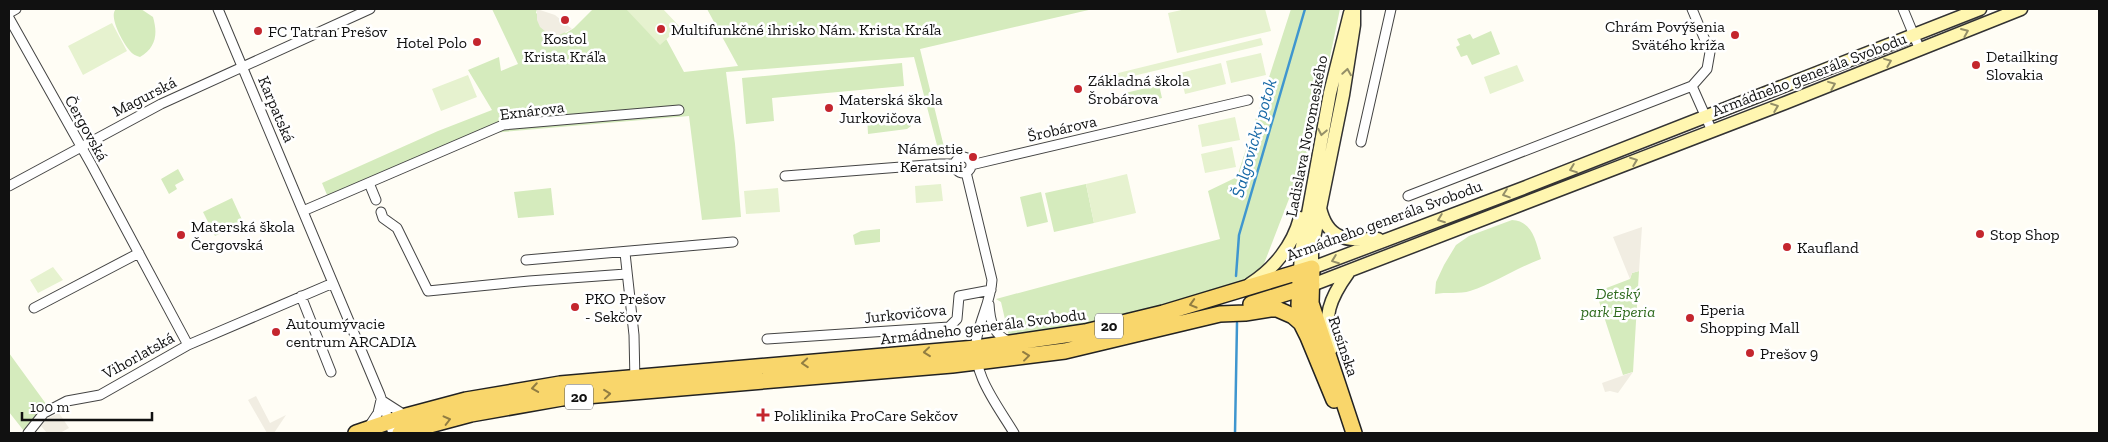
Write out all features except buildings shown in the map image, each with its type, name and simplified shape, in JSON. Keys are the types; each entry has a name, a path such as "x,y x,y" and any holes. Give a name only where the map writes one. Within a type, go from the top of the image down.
{"main road":[{"path":"1306,269 1306,287 1299,305 1308,337"},
{"name":"Armádneho generála Svobodu","path":"976,355 1015,343 1085,332 1163,313 1306,269"},
{"path":"1220,314 1306,287"},
{"name":"Rusínska","path":"1306,287 1354,433"},
{"name":"Armádneho generála Svobodu","path":"362,431 391,427 406,416 466,400 560,384 635,383 976,355 1065,351 1220,314 1245,314 1277,309 1293,316 1301,323 1308,337"},
{"name":"Rusínska","path":"1308,337 1348,433"},
{"name":"Armádneho generála Svobodu","path":"400,433 492,410 635,383"}],"street":[{"path":"9,13 16,9"},
{"path":"218,9 242,65"},
{"name":"Karpatská","path":"303,211 242,65 370,9"},
{"name":"Ladislava Novomeského","path":"1306,269 1301,252 1317,160 1346,22 1353,9"},
{"name":"Ladislava Novomeského","path":"1306,269 1312,253 1343,95 1354,25 1353,9"},
{"path":"1361,142 1391,9"},
{"path":"1692,9 1710,52 1706,69 1692,86 1706,116"},
{"path":"1903,9 1914,36"},
{"name":"Armádneho generála Svobodu","path":"1306,269 1390,239 1980,9"},
{"name":"Armádneho generála Svobodu","path":"1306,287 1348,273 2021,9"},
{"name":"Čergovská","path":"9,18 188,345"},
{"name":"Armádneho generála Svobodu","path":"1914,36 1920,50"},
{"name":"Magurská","path":"9,186 160,104 242,65"},
{"name":"Armádneho generála Svobodu","path":"1408,196 1692,86"},
{"name":"Šrobárova","path":"968,169 1248,100"},
{"name":"Exnárova","path":"303,211 503,126 679,110"},
{"name":"Armádneho generála Svobodu","path":"1706,116 1712,131"},
{"path":"955,164 957,160 963,157 969,160 968,169 992,280 990,294 977,334 976,355 984,381 1014,433"},
{"path":"1240,290 1261,277 1288,248 1297,228 1317,160"},
{"path":"955,164 958,172 968,169"},
{"path":"786,176 955,164"},
{"path":"369,183 376,200"},
{"path":"1320,206 1328,228 1337,235 1358,241 1390,239"},
{"path":"303,211 391,427"},
{"path":"381,212 383,218 397,228 428,291 626,274"},
{"path":"526,260 734,242"},
{"path":"625,252 634,336 635,383"},
{"path":"34,308 138,253"},
{"path":"1348,273 1333,295 1328,312 1329,338 1349,396 1350,418"},
{"path":"188,345 333,283"},
{"path":"990,294 991,320 995,330 1001,337 1015,343"},
{"name":"Jurkovičova","path":"768,338 950,327 957,319 959,296 990,294"},
{"path":"301,296 331,372"},
{"name":"Vihorlatská","path":"28,433 44,413 67,401 100,395 188,345"},
{"path":"381,400 406,416"},
{"path":"362,431 378,413 381,400"}],"green space":[{"path":"116,9 141,9 153,17 154,40 149,49 140,57 131,52 120,36 114,17"},
{"path":"492,9 537,9 536,13 566,33 574,28 593,9 650,9 684,72 738,66 707,9 1093,9 920,49 945,151 939,153 914,57 726,72 735,144 741,217 702,220 689,116 492,133 330,202 322,183 438,131 492,110 468,70 499,57 501,71 518,64"},
{"name":"Multifunkčné ihrisko Nám. Krista Kráľa","path":"626,9 663,9 680,27 660,45"},
{"path":"1186,9 1265,9 1271,31 1177,53 1168,13"},
{"path":"1291,9 1340,9 1309,157 1302,165 1262,269 1233,292 1010,341 1001,302 996,299 1220,239 1208,191 1237,177"},
{"path":"112,23 127,51 83,75 68,46"},
{"path":"1491,31 1500,54 1472,65 1467,55 1461,57 1456,47 1460,45 1457,39 1470,34 1473,39"},
{"path":"1261,38 1263,45 1108,82 1106,76"},
{"path":"1261,53 1266,75 1231,83 1226,61"},
{"path":"902,63 904,86 772,98 774,121 746,124 742,78"},
{"path":"1221,63 1226,84 1185,94 1180,73"},
{"path":"1517,65 1524,81 1490,94 1484,77"},
{"path":"468,75 477,97 441,111 432,89"},
{"path":"1159,85 1162,98 1124,107 1121,94"},
{"path":"867,115 907,120 911,123 911,126 907,129 868,134"},
{"path":"1235,117 1240,140 1202,147 1198,125"},
{"path":"1232,147 1236,167 1205,173 1201,154"},
{"path":"178,169 184,180 175,185 177,189 169,194 161,179"},
{"path":"1127,174 1136,213 1094,223 1086,184"},
{"path":"941,184 943,201 916,203 915,186"},
{"path":"1086,184 1094,223 1054,232 1045,193"},
{"path":"551,188 554,215 518,218 514,192"},
{"path":"778,188 780,212 746,214 744,191"},
{"path":"1041,192 1048,222 1027,227 1020,197"},
{"path":"232,198 243,222 215,236 203,212"},
{"path":"1512,220 1519,221 1529,228 1535,239 1541,259 1470,291 1435,294 1436,282 1456,245 1469,236"},
{"path":"880,229 880,242 855,245 853,235 861,231"},
{"path":"53,267 63,280 38,293 30,280"},
{"name":"Detský park Eperia","path":"1639,271 1633,372 1623,375 1596,292 1630,279 1632,273"},
{"path":"9,353 49,408 24,431 9,412"}],"shaded area":[{"path":"537,9 555,15 572,29 559,35 546,32 540,27 537,20"},
{"path":"1642,227 1639,271 1632,273 1630,279 1613,237"},
{"path":"1633,372 1618,393 1605,392 1602,383"},
{"path":"256,396 270,423 286,415 274,433 267,433 248,400"},
{"path":"59,413 69,428 60,433 47,433 41,426 48,418"}],"waterway":[{"name":"Šalgovícky potok","path":"1236,276 1239,235 1305,9"},
{"name":"Šalgovícky potok","path":"1235,433 1237,323"}],"place":[{"name":"Kostol Krista Kráľa","path":"565,20"},
{"name":"Multifunkčné ihrisko Nám. Krista Kráľa","path":"661,29"},
{"name":"FC Tatran Prešov","path":"258,31"},
{"name":"Chrám Povýšenia Svätého kríža","path":"1735,35"},
{"name":"Hotel Polo","path":"477,42"},
{"name":"Detailking Slovakia","path":"1976,65"},
{"name":"Základná škola Šrobárova","path":"1078,89"},
{"name":"Materská škola Jurkovičova","path":"829,108"},
{"name":"Námestie Keratsini","path":"973,157"},
{"name":"Stop Shop","path":"1980,234"},
{"name":"Materská škola Čergovská","path":"181,235"},
{"name":"Kaufland","path":"1787,247"},
{"name":"PKO Prešov - Sekčov","path":"575,307"},
{"name":"Eperia Shopping Mall","path":"1690,318"},
{"name":"Autoumývacie centrum ARCADIA","path":"276,332"},
{"name":"Prešov 9","path":"1750,353"},
{"name":"Poliklinika ProCare Sekčov","path":"763,415"}]}
